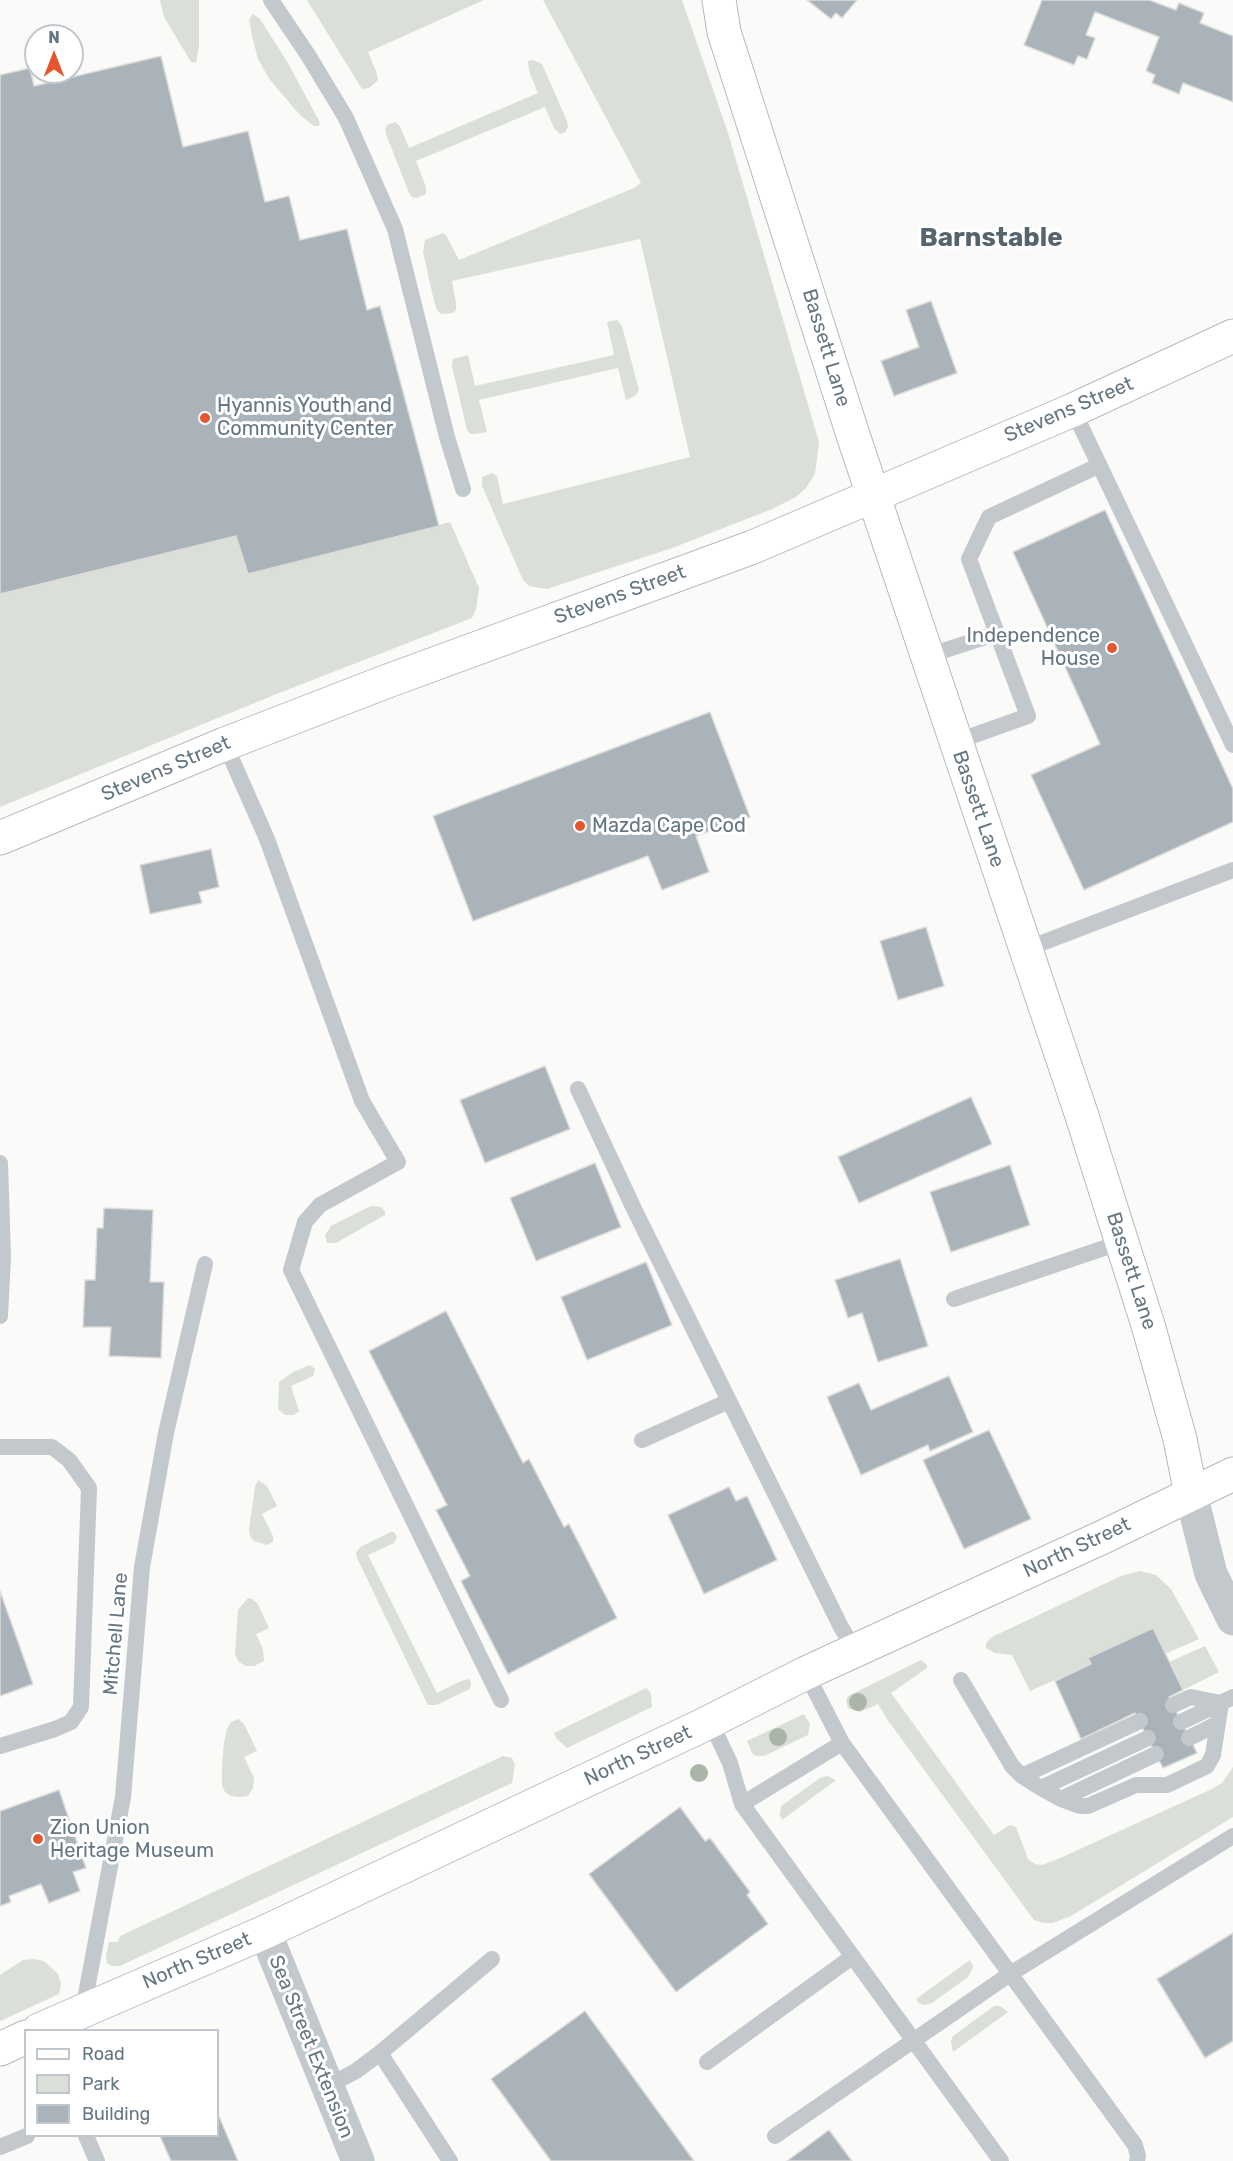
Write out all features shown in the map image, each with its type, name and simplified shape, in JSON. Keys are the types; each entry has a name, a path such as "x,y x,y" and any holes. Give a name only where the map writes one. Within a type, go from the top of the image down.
{"street":[{"path":"709,0 724,32"},
{"name":"Bassett Lane","path":"719,0 724,32 853,435 1122,1242 1174,1416 1211,1574 1233,1619"},
{"name":"Stevens Street","path":"0,838 225,744 518,632 753,547 1072,410 1233,336"},
{"name":"North Street","path":"42,2029 265,1932 806,1673 1103,1537 1233,1474"},
{"name":"Sea Street Extension","path":"265,1932 358,2161"},
{"path":"0,2049 24,2038"}],"lane":[{"path":"271,0 346,118 394,229 447,437 463,489"},
{"path":"1072,410 1233,746"},
{"path":"955,742 1028,716 995,634 969,559 989,517 1098,466"},
{"path":"927,657 995,634"},
{"path":"225,744 267,839 362,1101 398,1162 320,1205 305,1222 291,1270 501,1700"},
{"path":"1026,949 1233,870"},
{"path":"578,1089 634,1209 840,1627 855,1651"},
{"path":"0,1163 3,1257 0,1316"},
{"path":"954,1299 1122,1242"},
{"name":"Mitchell Lane","path":"83,2010 123,1797 142,1568 166,1433 205,1264"},
{"path":"642,1440 729,1401"},
{"path":"0,1447 52,1447 69,1460 89,1488 81,1707 70,1722 0,1746"},
{"path":"806,1673 842,1743 1136,2145 1137,2161"},
{"path":"961,1680 1012,1766 1022,1776 1041,1788 1080,1806 1088,1806 1136,1785 1161,1786 1177,1781 1207,1766 1211,1761 1217,1724 1227,1700"},
{"path":"1173,1705 1191,1697 1227,1700"},
{"path":"1181,1722 1227,1700"},
{"path":"710,1720 730,1763 742,1804 1001,2161"},
{"path":"1022,1776 1140,1720"},
{"path":"1189,1738 1217,1724"},
{"path":"1041,1788 1148,1738"},
{"path":"742,1804 842,1743"},
{"path":"1061,1799 1156,1754"},
{"path":"775,2136 1010,1974 1233,1836"},
{"path":"707,2062 852,1957"},
{"path":"328,2086 356,2071 380,2053 492,1959"},
{"path":"380,2053 450,2161"},
{"path":"0,2147 25,2137"},
{"path":"86,2137 97,2161"}],"green space":[{"path":"160,0 199,0 199,46 196,63 191,62 164,17"},
{"path":"307,0 484,0 368,52 378,80 369,88 362,89"},
{"path":"543,0 682,0 728,133 819,442 815,474 806,488 796,497 772,509 675,547 547,589 529,586 523,580 482,486 482,477 492,473 497,476 503,504 690,457 640,239 452,281 456,303 456,310 453,313 441,314 434,301 423,252 425,240 443,233 459,260 634,188 641,183"},
{"path":"253,14 260,19 288,63 319,121 318,126 314,126 300,115 270,80 258,59 252,36 249,19"},
{"path":"533,60 542,64 567,121 568,127 565,132 560,134 554,128 545,107 416,161 426,187 426,194 417,198 412,197 386,134 387,125 395,122 400,126 409,148 538,93 529,71 528,61"},
{"path":"617,320 622,326 639,390 635,396 626,400 618,368 479,400 487,432 470,434 467,430 452,366 453,359 468,355 475,386 614,355 607,322"},
{"path":"450,522 479,588 476,609 472,618 279,693 0,807 0,594 236,536 248,574"},
{"path":"371,1206 381,1207 385,1215 336,1243 327,1243 325,1235 331,1226"},
{"path":"310,1365 315,1369 313,1376 291,1386 299,1411 294,1415 285,1415 278,1409 279,1382 293,1372"},
{"path":"258,1480 267,1486 277,1506 262,1514 273,1536 273,1542 267,1545 254,1541 249,1529"},
{"path":"394,1532 397,1537 394,1543 368,1555 437,1693 461,1681 469,1679 471,1682 470,1689 436,1705 428,1705 357,1558 356,1553 360,1547"},
{"path":"1140,1571 1156,1575 1171,1589 1199,1639 1165,1654 1088,1658 1091,1664 1030,1691 1012,1655 995,1653 986,1648 986,1643 992,1637 1121,1576"},
{"path":"248,1598 258,1604 269,1628 256,1634 263,1649 264,1661 254,1666 245,1666 238,1661 235,1653 238,1610"},
{"path":"1205,1646 1219,1672 1183,1690 1169,1662"},
{"path":"921,1660 927,1668 891,1693 994,1835 1010,1825 1016,1827 1028,1859 1035,1864 1042,1865 1058,1859 1212,1789 1222,1783 1233,1767 1233,1817 1071,1916 1053,1923 1034,1920 878,1704 860,1712 848,1708 846,1700 848,1696"},
{"path":"646,1688 651,1693 652,1707 567,1748 556,1738 554,1733"},
{"path":"804,1714 810,1724 808,1735 764,1756 756,1756 752,1753 747,1741"},
{"path":"239,1719 244,1724 257,1751 244,1757 254,1778 253,1788 248,1796 239,1797 225,1792 222,1785 222,1765 227,1729 231,1722"},
{"path":"503,1756 512,1758 515,1764 512,1783 120,1966 107,1963 109,1942 118,1942 120,1936"},
{"path":"827,1776 836,1780 782,1820 781,1806 820,1778"},
{"path":"23,1960 44,1961 58,1974 61,1984 59,1994 0,2021 0,1975"},
{"path":"970,1960 973,1967 968,1977 932,2003 924,2005 919,2003 916,1999"},
{"path":"994,2006 1000,2006 1008,2012 953,2052 951,2041 953,2036"}],"building":[{"path":"807,0 857,0 842,18 836,13 831,19"},
{"path":"1042,0 1149,0 1176,10 1179,3 1204,13 1200,23 1233,36 1233,102 1183,83 1179,94 1152,83 1155,75 1146,71 1159,37 1095,12 1086,35 1095,38 1087,59 1078,56 1074,65 1024,45"},
{"name":"Hyannis Youth and Community Center","path":"161,56 183,147 248,131 265,202 289,196 300,240 347,229 367,310 380,306 439,526 248,574 236,536 0,594 0,75 24,69 24,84 34,84 34,86 84,84 84,74"},
{"path":"931,301 957,373 894,396 881,361 919,347 906,310"},
{"name":"Independence House","path":"1105,510 1233,789 1233,822 1084,890 1031,775 1100,744 1013,552"},
{"name":"Mazda Cape Cod","path":"710,712 750,817 696,836 709,872 662,890 648,856 473,921 433,816"},
{"path":"211,849 219,887 199,892 202,903 150,914 140,865"},
{"path":"926,927 944,986 898,1000 880,941"},
{"path":"545,1066 570,1129 485,1163 460,1100"},
{"path":"971,1097 992,1144 859,1203 838,1157"},
{"path":"595,1163 621,1227 536,1261 510,1198"},
{"path":"1010,1165 1030,1225 951,1252 930,1192"},
{"path":"104,1208 153,1210 150,1282 164,1282 161,1358 109,1356 111,1327 83,1327 85,1280 95,1280 97,1228 103,1228"},
{"path":"900,1259 928,1346 878,1362 862,1313 848,1318 835,1280"},
{"path":"646,1262 672,1325 587,1360 561,1297"},
{"path":"446,1311 523,1463 529,1459 564,1527 569,1524 617,1618 508,1674 461,1581 470,1576 436,1510 447,1505 369,1351"},
{"path":"949,1376 973,1432 930,1451 928,1445 861,1475 827,1397 859,1383 871,1410"},
{"path":"989,1430 1031,1519 964,1549 923,1460"},
{"path":"729,1487 736,1501 747,1496 777,1560 704,1594 668,1515"},
{"path":"0,1591 33,1684 0,1696"},
{"path":"1153,1628 1183,1690 1169,1697 1197,1753 1163,1768 1135,1713 1081,1739 1055,1681 1091,1664 1088,1658"},
{"name":"Zion Union Heritage Museum","path":"59,1790 86,1868 73,1872 80,1891 49,1903 41,1884 9,1896 11,1902 0,1906 0,1811"},
{"path":"680,1807 705,1841 710,1838 750,1892 747,1895 768,1924 676,1992 589,1874"},
{"path":"1233,1933 1233,2041 1205,2058 1157,1979"},
{"path":"585,2011 694,2161 551,2161 491,2079"},
{"path":"219,2116 238,2161 171,2161 160,2137 219,2137"},
{"path":"829,2130 852,2161 787,2161"}],"place":[{"name":"Hyannis Youth and Community Center","path":"205,418"},
{"name":"Independence House","path":"1112,648"},
{"name":"Mazda Cape Cod","path":"580,826"},
{"name":"Zion Union Heritage Museum","path":"38,1839"}],"district":[{"name":"Barnstable","path":"991,238"}]}
